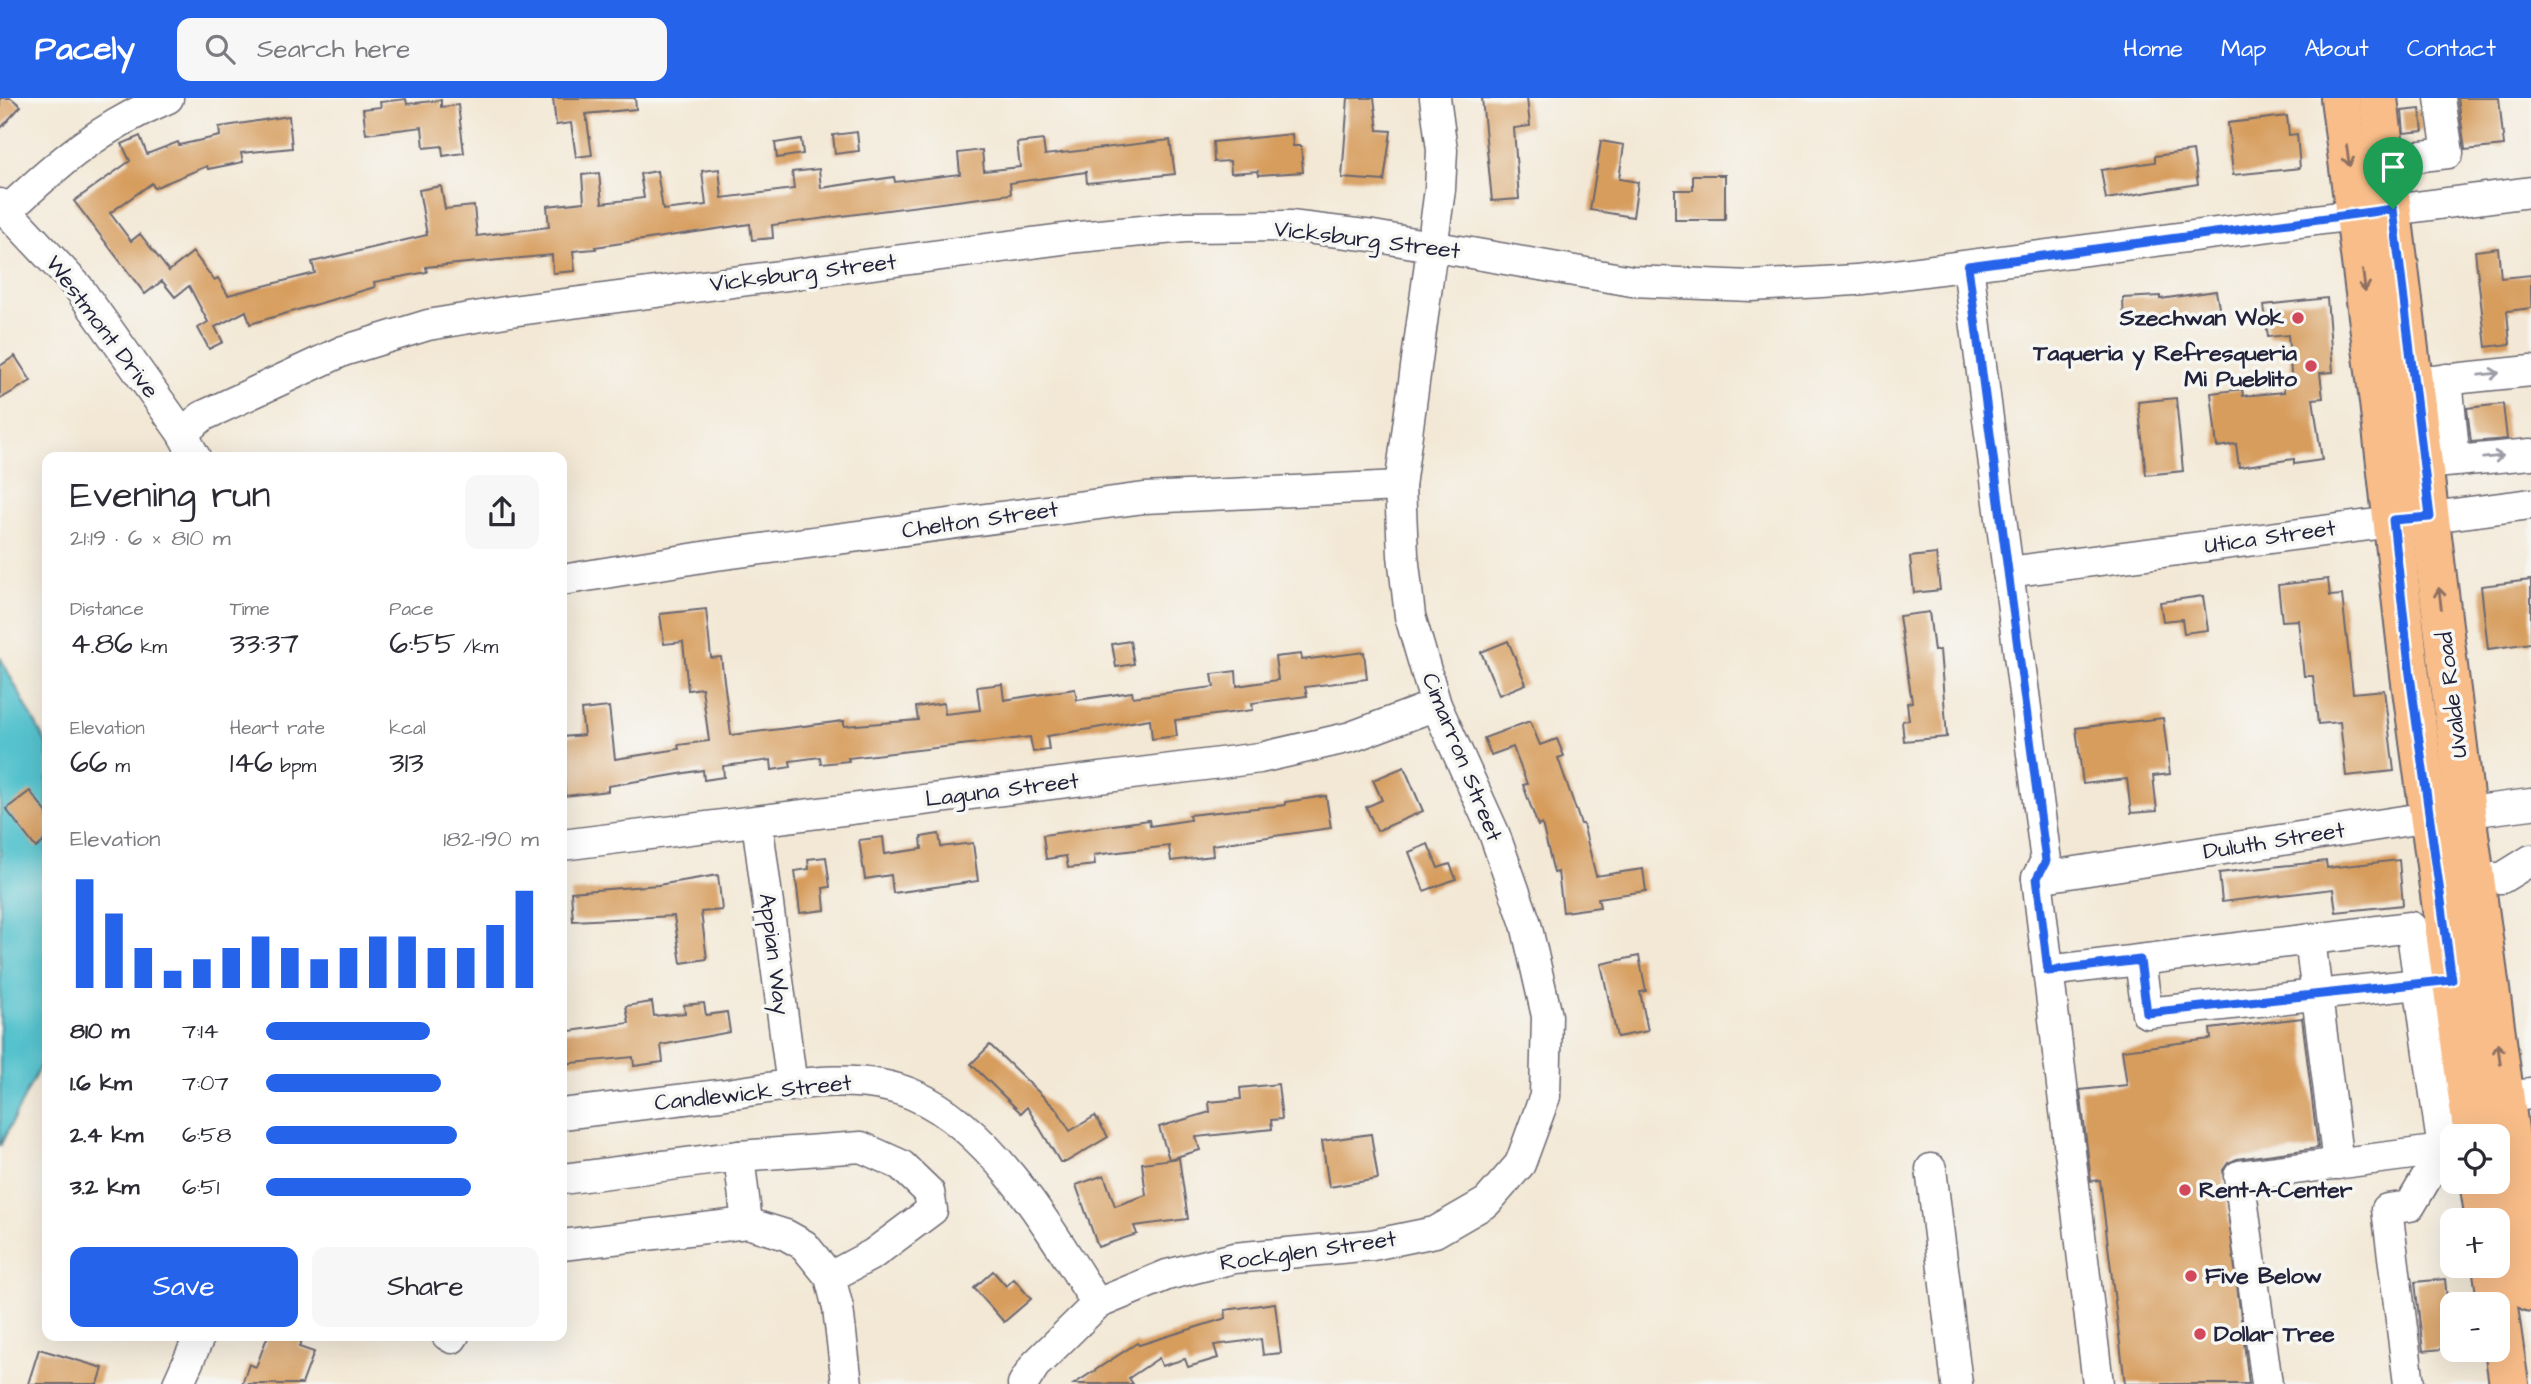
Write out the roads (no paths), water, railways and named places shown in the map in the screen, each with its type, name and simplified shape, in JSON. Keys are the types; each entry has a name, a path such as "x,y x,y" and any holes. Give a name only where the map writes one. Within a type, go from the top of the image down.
{"main road":[{"name":"Uvalde Road","path":"2340,98 2393,520 2448,814 2475,878 2518,1095 2531,1292"},
{"name":"Uvalde Road","path":"2383,98 2386,160 2393,209 2430,381 2439,463 2430,517 2448,814 2435,982 2454,1122"},
{"path":"2494,1278 2509,1384"}],"street":[{"path":"4,207 64,156 132,113 168,98"},
{"name":"Cimarron Street","path":"1435,98 1442,150 1433,246 1400,486 1403,555 1410,616 1436,705 1494,833 1526,924 1546,1016 1545,1096 1520,1164 1487,1202 1463,1216"},
{"path":"2386,160 2448,153 2440,98"},
{"name":"Vicksburg Street","path":"188,445 203,416 343,351 428,325 511,311 1078,237 1185,227 1290,226 1433,246 1632,281 1751,286 1856,280 2531,192"},
{"name":"Westmont Drive","path":"4,207 78,288 188,445"},
{"path":"1968,266 2008,572 2041,869 2048,971 2098,1384"},
{"path":"2430,381 2531,371"},
{"path":"2439,463 2531,454"},
{"name":"Chelton Street","path":"567,579 709,556 1144,498 1400,486"},
{"name":"Utica Street","path":"2008,572 2531,504"},
{"name":"Laguna Street","path":"567,844 1260,758 1351,737 1436,705"},
{"name":"Duluth Street","path":"2041,869 2448,814 2531,809"},
{"name":"Appian Way","path":"757,821 792,1086"},
{"path":"2475,878 2502,877 2531,860"},
{"path":"2048,971 2411,927 2435,982 2147,1013 2140,960"},
{"path":"2310,939 2338,1164"},
{"name":"Candlewick Street","path":"567,1113 792,1086 862,1082 914,1094 962,1126 1003,1167 1027,1198 1097,1304"},
{"path":"2267,1384 2239,1176 2338,1164 2454,1122 2518,1095"},
{"path":"2409,1384 2387,1209 2410,1206 2454,1122"},
{"path":"567,1178 738,1156 861,1147 901,1165 929,1192 932,1210 873,1254 830,1277"},
{"path":"738,1156 747,1223"},
{"path":"1931,1169 1957,1384"},
{"name":"Rockglen Street","path":"1023,1384 1035,1365 1097,1304 1167,1275 1234,1258 1372,1245 1435,1232 1463,1216"},
{"path":"567,1244 747,1223 786,1235 804,1245 830,1277 838,1308 846,1384"},
{"path":"178,1384 197,1341"}],"water":[{"path":"0,657 42,736 42,1062 0,1146"}],"place":[{"name":"Szechwan Wok","path":"2298,318"},
{"name":"Taqueria y Refresqueria Mi Pueblito","path":"2311,366"},
{"name":"Rent-A-Center","path":"2185,1190"},
{"name":"Five Below","path":"2191,1276"},
{"name":"Dollar Tree","path":"2200,1334"}]}
